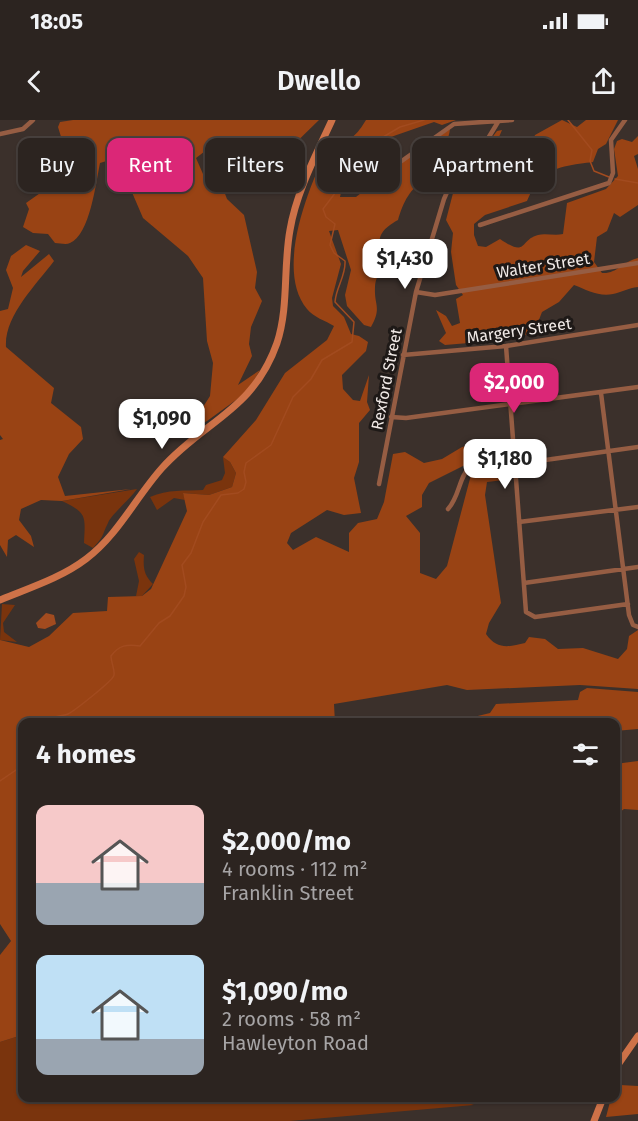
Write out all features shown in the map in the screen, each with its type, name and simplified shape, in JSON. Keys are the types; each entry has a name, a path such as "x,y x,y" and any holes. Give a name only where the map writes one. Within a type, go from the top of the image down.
{"street":[{"path":"0,133 23,129 33,120"},
{"path":"0,600 58,575 87,558 105,541 168,461 247,397 262,375 277,343 284,313 291,222 332,120"},
{"path":"400,162 448,127 460,122 512,120"},
{"path":"480,225 609,183 613,173 611,140 625,120"},
{"name":"Rexford Street","path":"379,484 416,292 449,185 455,174 484,145 498,122"},
{"name":"Walter Street","path":"416,292 435,295 638,263"},
{"name":"Margery Street","path":"403,355 506,346 638,325"},
{"path":"506,346 525,606 528,614 531,616 628,604"},
{"path":"391,417 408,418 638,387"},
{"path":"601,393 628,604 631,622 638,627"},
{"path":"448,509 455,501 460,481 471,465 638,447"},
{"path":"519,522 638,507"},
{"path":"524,583 638,567"},
{"path":"620,1062 638,1036"},
{"path":"594,1121 601,1102"}],"shaded area":[{"path":"73,120 319,120 301,138 205,138 205,151 196,158 205,174 205,192 224,192 227,199 244,215 257,272 255,288 262,301 251,327 249,344 252,356 238,385 260,370 247,392 201,424 198,415 210,396 213,363 207,341 203,278 188,256 143,218 132,192 193,192 193,138 107,138 107,161 100,163 95,187 95,138 61,138 58,127 60,122"},
{"path":"366,120 456,120 442,125 434,122 388,138 352,138"},
{"path":"562,120 577,127 586,120 618,120 606,144 598,149 593,162 564,166 555,170 555,138 534,138 535,135"},
{"path":"450,129 447,138 437,138"},
{"path":"502,130 499,138 492,138 497,131"},
{"path":"638,136 638,154 634,156 638,169 638,205 620,217 614,213 607,231 597,237 594,262 602,273 607,273 638,258 638,287 603,295 574,285 559,302 542,312 535,330 528,334 516,339 445,345 439,341 446,333 436,310 446,316 452,326 460,323 456,299 463,295 456,285 451,252 453,233 446,220 453,192 531,192 527,201 485,215 474,224 474,235 478,246 486,247 500,239 519,247 538,235 563,234 567,203 606,189 618,176 614,149 617,141 622,139 632,142"},
{"path":"412,155 412,191 398,220 381,235 380,268 375,287 377,311 371,327 364,325 347,306 345,295 351,270 338,230 329,231 341,264 332,298 333,306 344,317 351,334 368,342 366,351 342,375 343,389 353,400 360,401 369,375 367,402 370,410 359,423 359,462 354,478 361,513 344,515 327,510 291,533 287,543 293,550 316,537 349,552 349,533 358,523 377,519 384,502 393,454 405,452 424,463 442,459 462,447 480,443 481,457 429,483 422,495 422,507 406,516 420,533 420,573 436,579 447,566 472,471 479,466 509,464 511,479 487,482 485,495 501,603 489,623 486,634 494,643 504,646 525,643 529,637 545,639 558,649 583,648 618,659 627,649 629,636 638,630 638,689 580,685 467,690 447,685 334,704 335,718 18,718 18,1036 0,1042 0,955 11,941 0,924 0,640 29,647 49,636 73,613 107,611 108,597 142,596 151,589 187,511 183,493 209,495 232,487 236,473 230,462 223,457 256,420 285,373 327,340 334,326 316,317 307,309 298,292 294,272 299,226 317,172 317,192 341,192 340,197 356,197 362,192 400,192 400,163"},
{"path":"42,192 94,192 83,230 68,244 55,243 48,234 33,233 23,227 29,209 26,203"},
{"path":"26,245 40,251 23,271 21,277 49,254 54,261 22,301 10,324 6,347 54,388 51,403 81,427 83,439 69,454 58,477 65,496 131,489 62,501 41,500 21,509 19,520 31,536 34,547 16,535 8,540 7,557 0,545 0,440 3,439 0,435 0,311 8,309 13,288 6,270 11,256"},
{"path":"223,457 230,462 236,473 232,487 209,495 183,493 185,500 174,498 157,510 150,497 170,492 203,490 206,485 222,480 225,473"},
{"path":"137,489 110,520 93,548 84,543 84,521 81,513 62,501"},
{"path":"139,552 144,555 145,571 153,584 142,596 136,596 139,581 134,559"},
{"path":"2,604 15,605 3,623 4,632 17,642 0,640"},
{"path":"46,613 54,615 56,624 45,629 38,628 36,623"},
{"path":"587,688 638,692 638,729 620,731 620,718 470,718 490,713 496,704 578,700 580,692"},
{"path":"638,761 638,810 624,809 620,812 620,763"},
{"path":"18,1036 18,1102 465,1102 474,1105 290,1121 0,1121 0,1042"},
{"path":"620,1085 638,1086 638,1114 606,1117 610,1102 620,1102"}],"waterway":[{"path":"54,718 72,712 112,678 114,673 111,656 120,647 140,646 159,623 170,616 184,596 186,587 182,565 191,553 203,522 221,495 238,493 244,489 246,463 271,445 293,397 311,379 322,360 352,342 354,322 335,302 345,261 334,253 330,245 335,224 326,217 323,209 373,143 400,127 424,120"},
{"path":"568,120 592,150 590,161 594,171 609,177"},
{"path":"615,179 638,183"},
{"path":"0,781 18,769"}]}
